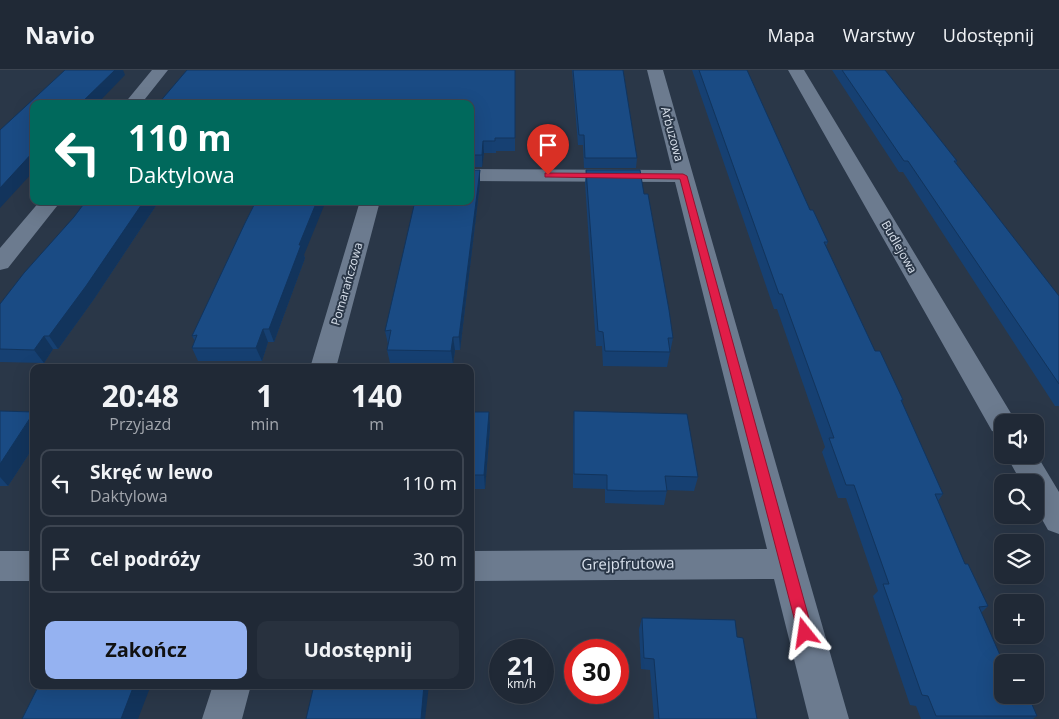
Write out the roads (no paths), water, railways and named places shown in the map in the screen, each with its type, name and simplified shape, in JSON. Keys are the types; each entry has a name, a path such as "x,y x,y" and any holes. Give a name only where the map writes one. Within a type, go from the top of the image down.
{"street":[{"path":"135,100 160,70"},
{"name":"Arbuzowa","path":"655,70 829,719"},
{"name":"Budlejowa","path":"796,70 997,414"},
{"path":"474,174 683,176"},
{"path":"0,263 48,205"},
{"name":"Pomarańczowa","path":"324,364 369,205"},
{"path":"1026,464 1059,520"},
{"name":"Grejpfrutowa","path":"474,566 786,564"},
{"path":"0,566 30,566"},
{"path":"222,719 231,689"}]}
